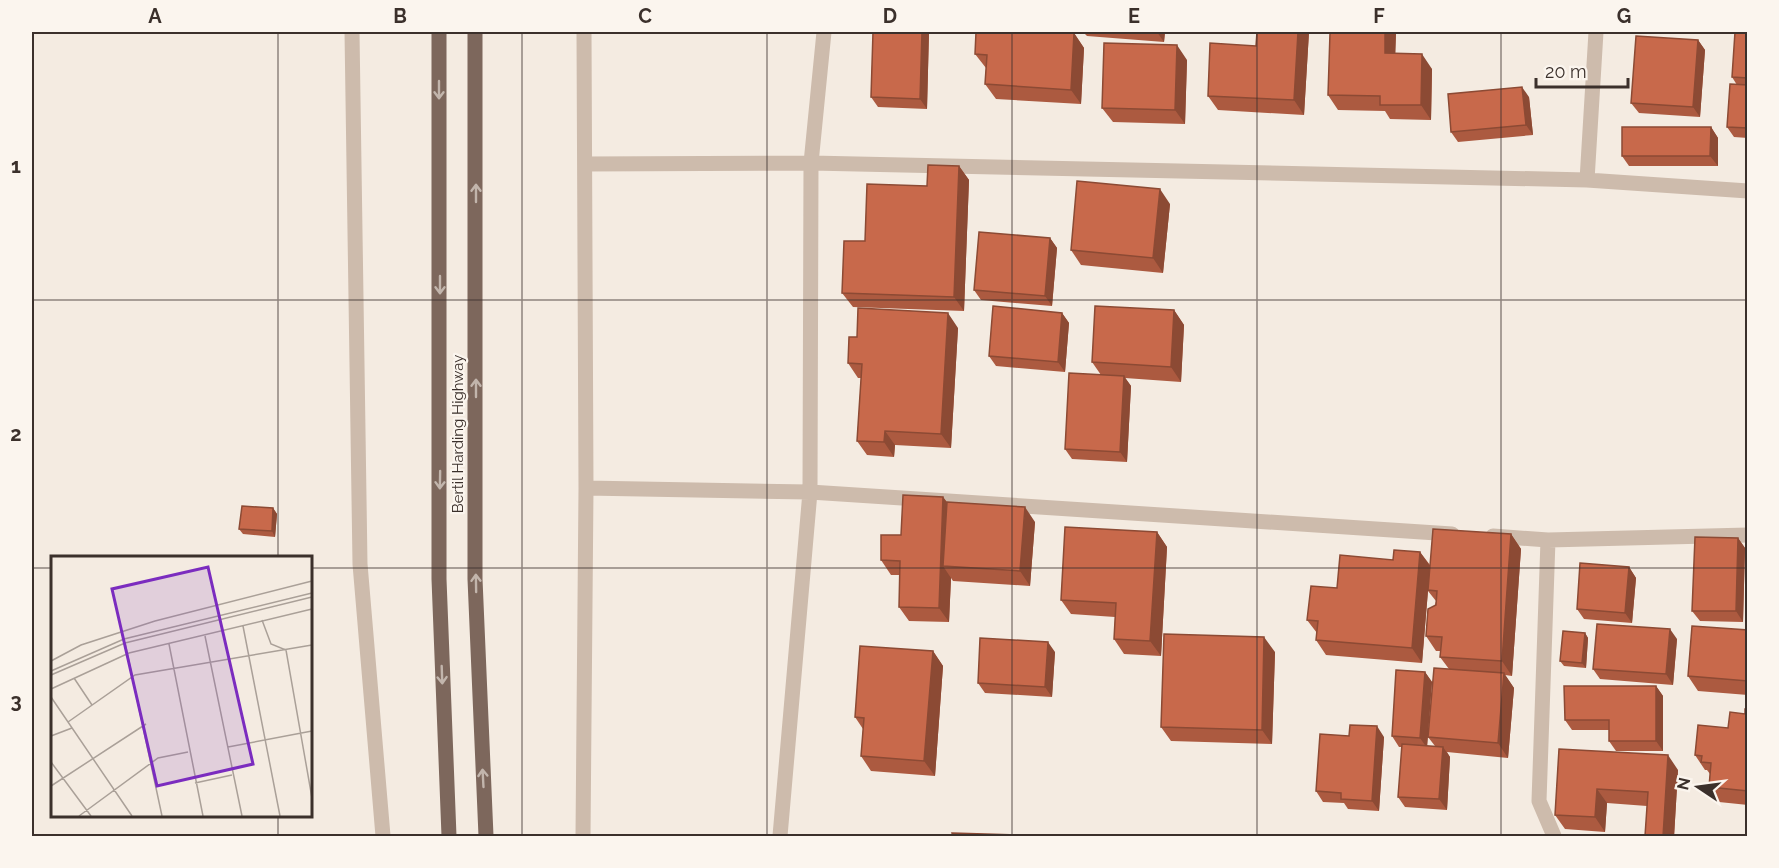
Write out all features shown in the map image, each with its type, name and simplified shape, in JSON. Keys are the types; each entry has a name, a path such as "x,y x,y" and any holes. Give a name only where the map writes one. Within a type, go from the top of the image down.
{"main road":[{"name":"Bertil Harding Highway","path":"439,32 439,579 449,837"},
{"name":"Bertil Harding Highway","path":"475,32 475,579 486,837"}],"street":[{"path":"352,32 360,564 383,837"},
{"path":"583,837 586,488 584,32"},
{"path":"780,837 810,492 812,163 824,32"},
{"path":"1587,180 1596,32"},
{"path":"585,164 812,163 1587,180 1748,191"},
{"path":"586,488 810,492 1548,540 1748,535"},
{"path":"1548,540 1539,801 1554,837"}],"building":[{"path":"873,32 922,32 920,99 871,97"},
{"path":"976,32 1074,33 1071,90 985,84 987,55 975,54"},
{"path":"1257,32 1298,32 1294,100 1208,96 1210,43 1256,46"},
{"path":"1385,32 1385,53 1422,54 1421,105 1380,105 1380,96 1328,95 1330,33"},
{"path":"1735,32 1748,32 1748,78 1732,77"},
{"path":"1636,36 1698,40 1693,107 1631,103"},
{"path":"1104,43 1177,45 1175,110 1102,108"},
{"path":"1730,84 1748,85 1748,128 1727,127"},
{"path":"1522,87 1526,125 1451,132 1448,94"},
{"path":"1622,127 1711,127 1710,156 1622,156"},
{"path":"928,165 959,166 954,297 842,293 844,241 865,241 867,184 927,186"},
{"path":"1077,181 1160,189 1153,258 1071,250"},
{"path":"979,232 1050,238 1045,296 974,290"},
{"path":"993,306 1062,313 1058,362 989,356"},
{"path":"1095,306 1174,310 1171,367 1092,362"},
{"path":"858,308 948,313 941,434 885,431 884,442 857,441 862,364 848,363 849,337 857,337"},
{"path":"1069,373 1124,376 1120,452 1065,449"},
{"path":"903,495 943,497 939,608 899,607 900,561 881,560 881,535 901,535"},
{"path":"947,502 1025,507 1020,571 943,566"},
{"path":"242,506 273,508 272,531 239,529"},
{"path":"1065,527 1157,532 1150,641 1114,639 1116,603 1061,600"},
{"path":"1433,529 1511,534 1502,661 1440,657 1442,637 1426,636 1428,609 1436,605 1437,591 1428,590"},
{"path":"1695,537 1738,538 1736,611 1692,611"},
{"path":"1394,550 1420,552 1412,648 1316,640 1318,621 1307,620 1311,586 1337,588 1340,555 1393,560"},
{"path":"1580,563 1629,567 1625,613 1577,609"},
{"path":"1597,624 1670,629 1666,674 1593,669"},
{"path":"1692,626 1748,630 1748,681 1688,676"},
{"path":"1563,631 1585,633 1582,663 1560,661"},
{"path":"1164,634 1264,637 1262,730 1161,727"},
{"path":"980,638 1048,642 1045,687 978,683"},
{"path":"860,646 933,651 924,761 861,756 864,718 855,717"},
{"path":"1434,668 1504,673 1498,743 1428,737"},
{"path":"1396,670 1425,672 1420,738 1392,736"},
{"path":"1564,686 1656,686 1656,741 1609,741 1609,720 1565,720"},
{"path":"1745,709 1748,709 1748,791 1709,787 1711,763 1701,762 1702,756 1695,755 1698,725 1728,728 1730,712 1745,714"},
{"path":"1350,725 1377,726 1372,801 1341,799 1341,793 1316,791 1320,734 1349,736"},
{"path":"1402,744 1443,747 1439,799 1398,797"},
{"path":"1559,749 1668,755 1663,837 1645,836 1648,792 1597,789 1595,817 1555,815"},
{"path":"952,833 1077,837 953,837"}]}
